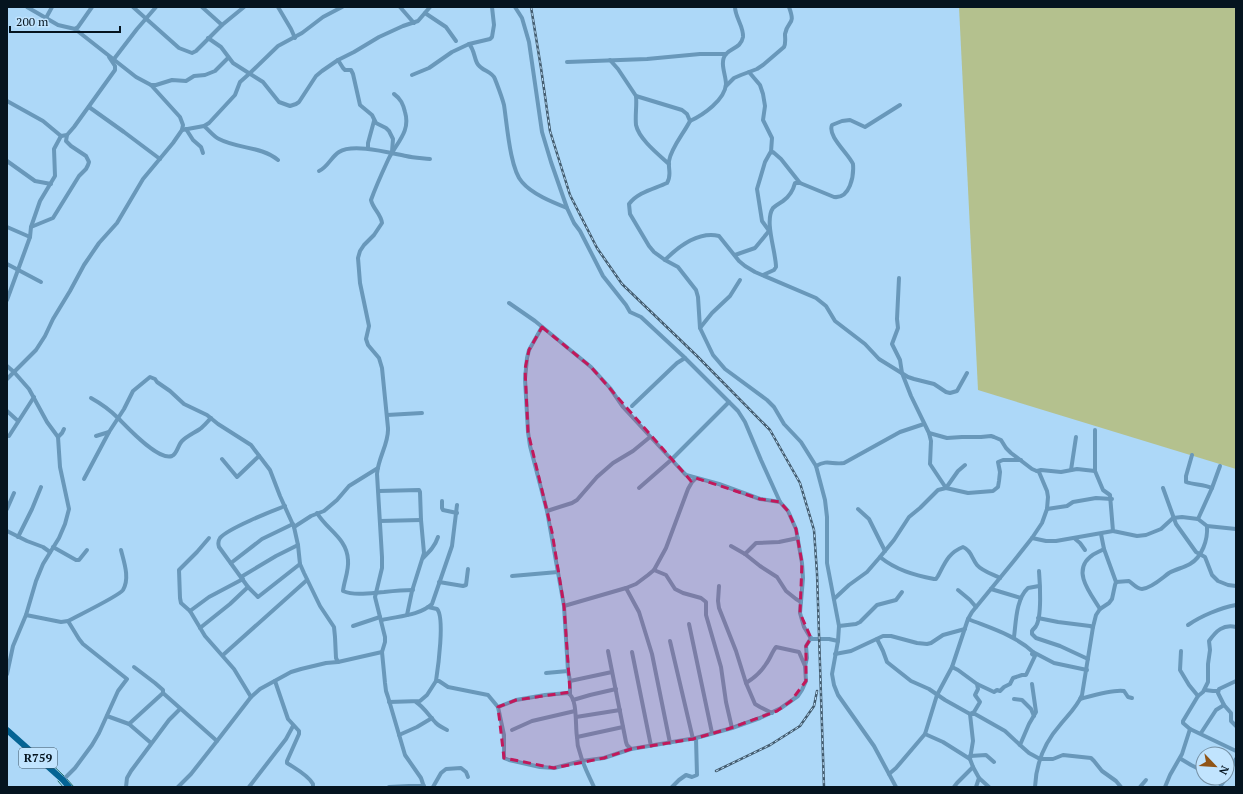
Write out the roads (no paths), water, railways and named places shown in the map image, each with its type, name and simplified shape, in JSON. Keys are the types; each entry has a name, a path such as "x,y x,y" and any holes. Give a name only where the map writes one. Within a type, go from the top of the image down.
{"main road":[{"name":"R759","path":"7,730 69,787"}],"street":[{"path":"27,7 58,24 75,29 136,77 150,85 180,117 184,129 201,148 203,153"},
{"path":"46,18 52,7"},
{"path":"75,29 92,7"},
{"path":"133,7 179,48 192,53 244,7"},
{"path":"114,59 156,7"},
{"path":"202,7 222,25"},
{"path":"278,7 291,29 294,38"},
{"path":"7,379 36,350 84,265 99,243 117,223 143,179 184,129 204,126 212,120 235,95 239,84 278,46 294,38 323,17 342,7"},
{"path":"400,7 414,23"},
{"path":"208,38 221,47 233,63 263,82 278,102 290,106 299,102 318,74 338,60 379,37 403,26 414,23 430,7"},
{"path":"412,75 429,68 452,52 469,44 490,39 492,37 494,25 492,7"},
{"path":"515,7 522,18 529,42 542,132 550,162 567,208 603,276 624,301 630,312 641,317 685,358 738,411 745,422 780,502 788,511 794,522 798,538 803,578 800,613 804,627 811,638"},
{"path":"567,62 647,59 700,54 726,54 737,47 743,38 735,7"},
{"path":"789,7 793,17 786,33 784,47 763,65 734,78 707,112 690,121 672,154 669,164 670,177 667,183 644,192 635,198 630,204 629,208 630,214 649,246 654,252 665,260 678,267 696,290 698,297 700,328 713,355 725,370 767,400 774,407 784,424 801,442 816,466 825,500 827,517 827,563 839,626 832,674 835,690 874,746 896,787"},
{"path":"425,13 446,27 456,41"},
{"path":"469,44 472,47 478,65 490,73 495,79 503,103 513,162 520,180 523,184 541,196 567,208"},
{"path":"7,300 10,285 18,270 30,237 31,227 40,201 54,179 56,173 54,149 61,136 67,134 74,127 116,70 115,66 106,54"},
{"path":"726,54 723,66 726,87"},
{"path":"150,85 156,85 172,80 186,81 194,76 205,75 215,71 228,58"},
{"path":"338,60 345,70 351,70 360,105 372,115 374,121 368,148"},
{"path":"610,60 618,69 636,96 636,124 638,131 669,164"},
{"path":"749,72 760,85 765,106 763,120 772,138 771,152 765,162 757,189 762,221 770,232"},
{"path":"389,787 424,787 421,778 404,755 385,683 382,652 385,637 376,603 375,593 382,568 378,468 389,432 382,368 379,358 366,341 368,325 360,283 358,258 364,245 374,235 382,223 380,216 371,200 379,179 392,153 400,142 407,125 406,115 402,103 394,94"},
{"path":"636,96 682,110 687,114 690,121"},
{"path":"7,101 43,121 61,136"},
{"path":"771,152 778,156 800,183 838,198 843,196 849,188 853,164 831,132 830,128 837,122 850,120 865,127 900,105"},
{"path":"89,107 160,159"},
{"path":"374,121 389,131 393,139 392,153"},
{"path":"204,126 217,138 241,147 260,150 274,156 278,160"},
{"path":"31,227 53,218 79,176 88,166 89,162 86,156 66,141 67,134"},
{"path":"319,171 326,167 340,151 346,150 368,148 430,159"},
{"path":"7,161 35,180 51,184"},
{"path":"763,275 774,270 776,267 770,232 773,209 791,194 795,183 800,183"},
{"path":"7,227 30,237"},
{"path":"735,255 755,248 770,232"},
{"path":"665,260 681,245 691,240 704,236 719,236 745,266 816,298 826,306 835,321 865,344 880,359 902,373 914,379 934,384 942,390 950,393 957,391 968,373"},
{"path":"7,264 41,282"},
{"path":"899,278 898,328 892,344 900,360 902,373 911,396 929,433 931,441 930,464 946,488"},
{"path":"700,328 712,313 730,296 740,280"},
{"path":"509,304 530,317 591,367 610,388 623,407 692,482"},
{"path":"542,327 529,350 525,369 528,432 530,446 547,511 564,606 570,694 573,700 576,717 577,737 582,761 594,787"},
{"path":"632,406 677,362 685,358"},
{"path":"7,366 29,389 47,422 58,437 60,467 69,509 65,524 36,581 26,615 13,646 7,674"},
{"path":"84,479 133,391 150,377 155,379 184,404 207,415 251,445 272,475 294,525 300,564 320,606 334,627 336,637 336,658 338,662"},
{"path":"9,436 34,397"},
{"path":"91,398 118,418 122,424 146,445 161,454 171,456 176,453 181,442 201,428 211,418"},
{"path":"639,488 671,460 729,402"},
{"path":"7,411 18,421"},
{"path":"387,415 422,413"},
{"path":"816,466 826,462 839,464 844,463 883,440 900,432 924,424"},
{"path":"58,437 64,429"},
{"path":"1096,430 1095,471 1103,490 1110,494 1112,499 1111,512 1114,530"},
{"path":"96,436 109,432"},
{"path":"889,774 925,734 937,695 952,667 968,619 1032,538 1042,523 1047,510 1047,491 1040,473 1029,467 1007,450 1001,440 993,436 982,438 947,438 929,433"},
{"path":"547,511 577,500 596,477 650,437"},
{"path":"1071,470 1076,437"},
{"path":"1192,455 1186,476 1186,482 1212,488"},
{"path":"222,459 237,477 259,456"},
{"path":"834,599 849,585 867,572 897,536 909,516 920,508 938,490 946,488 968,493 993,491 997,489 999,481 1000,472 998,462 1003,460 1021,460"},
{"path":"946,488 958,471 965,465"},
{"path":"1198,519 1220,466"},
{"path":"231,563 262,539 324,511 331,506 349,486 378,468"},
{"path":"1037,471 1095,471"},
{"path":"686,475 719,484 760,499 780,502"},
{"path":"564,606 636,584 654,570 666,548 692,482 696,478"},
{"path":"18,537 41,487"},
{"path":"1163,488 1173,518 1180,531 1196,552 1205,557 1210,572 1214,578 1228,585 1236,586"},
{"path":"379,491 419,490 421,494 421,520 424,553 407,615"},
{"path":"7,509 14,493"},
{"path":"1047,510 1067,506 1074,502 1096,498 1112,499"},
{"path":"442,501 443,510 457,513"},
{"path":"353,626 381,619 407,615 428,607 434,601 452,546 457,505"},
{"path":"285,506 222,536 218,543 219,547 256,596 260,596 300,564"},
{"path":"858,509 869,519 885,551"},
{"path":"317,513 321,520 341,540 345,547 348,560 348,569 343,591 349,593 375,593 385,591 413,590"},
{"path":"1032,538 1050,542 1101,534 1114,530 1136,536 1146,535 1161,529 1173,518 1182,517 1198,519 1207,526 1236,529"},
{"path":"380,521 421,520"},
{"path":"1116,582 1129,581 1139,589 1146,588 1171,572 1189,565 1200,554 1205,543 1207,526"},
{"path":"7,531 32,544 43,547 50,552"},
{"path":"1035,787 1040,759 1045,746 1059,726 1078,705 1080,700 1087,670 1096,615 1100,609 1112,599 1116,582 1104,550 1101,534"},
{"path":"423,558 435,545 438,537"},
{"path":"209,538 179,570 178,587 180,598 183,605 190,611 200,628 234,669 251,697"},
{"path":"745,554 756,544 780,542 798,538"},
{"path":"1074,538 1080,543 1084,550"},
{"path":"190,611 209,597 276,556 298,545"},
{"path":"731,546 777,577 786,591 796,600 801,602"},
{"path":"53,547 76,560 83,556 87,550"},
{"path":"880,557 892,567 934,580 938,576 948,557 963,547 967,549 979,567 1000,578"},
{"path":"26,615 61,622 68,621 120,593 123,589 126,575 121,550"},
{"path":"1100,609 1085,583 1082,576 1082,571 1085,563 1090,557 1104,550"},
{"path":"439,582 463,586 466,584 468,569"},
{"path":"654,570 666,575 675,589 701,598 706,602 706,615 721,667 726,702 732,728"},
{"path":"1039,571 1040,604 1036,626 1032,631 1033,636 1088,659"},
{"path":"512,576 558,572"},
{"path":"223,655 307,580"},
{"path":"719,586 719,608 736,651 746,683 755,704 772,713"},
{"path":"1014,638 1021,598 1028,588 1039,586"},
{"path":"200,628 230,604 248,587"},
{"path":"626,588 639,612 650,648 670,743"},
{"path":"991,589 1021,598"},
{"path":"958,590 976,607"},
{"path":"839,626 856,624 860,622 877,605 896,600 902,592"},
{"path":"1188,625 1199,618 1236,605"},
{"path":"389,702 420,701 427,695 436,681 440,635 440,614 437,609 428,607"},
{"path":"1038,618 1093,627"},
{"path":"968,619 1014,638 1033,652 1054,663 1087,670"},
{"path":"63,780 75,768 99,733 118,691 127,679 83,644 68,621"},
{"path":"689,624 712,733"},
{"path":"1236,627 1226,626 1220,628 1209,641 1209,679 1205,690 1198,696 1183,720 1183,723 1190,729 1236,751"},
{"path":"836,654 851,651 883,636 891,636 927,644 932,643 942,635 965,629"},
{"path":"811,638 838,641"},
{"path":"436,681 439,681 448,687 488,695 498,707 504,735 505,759 540,767 554,768 582,761 604,758 631,749 694,739 732,728 777,711 791,701 802,690 806,681 806,646 811,638"},
{"path":"877,639 888,664 911,681 929,689 954,706 970,714 975,714 1005,731 1029,753 1040,759 1053,760 1063,755 1090,758 1094,760 1102,771 1116,781 1121,787"},
{"path":"670,641 694,739 697,775 692,777 686,775 672,787"},
{"path":"746,683 762,670 776,646 799,652 805,666"},
{"path":"608,651 627,745 631,749"},
{"path":"1181,651 1180,670 1198,696"},
{"path":"178,787 191,774 251,697 260,689 301,668 338,662 382,652"},
{"path":"632,652 651,746"},
{"path":"952,667 977,684 994,692 996,690 1000,691 1004,686 1010,684 1013,678 1026,675 1035,656 1032,654 1033,652"},
{"path":"134,668 155,682 163,690 163,693 217,741"},
{"path":"546,673 568,671"},
{"path":"570,681 612,672"},
{"path":"275,681 288,719 300,734 287,763 304,775 314,786"},
{"path":"1205,690 1218,691 1222,687 1236,681"},
{"path":"970,714 974,712 980,702 975,695 978,689 977,684"},
{"path":"1020,745 1036,712 1032,684"},
{"path":"573,700 616,689"},
{"path":"1080,700 1090,696 1118,690 1124,691 1132,698"},
{"path":"1218,691 1224,705 1231,713 1232,721 1236,726"},
{"path":"129,724 163,693"},
{"path":"498,707 516,700 565,693 570,694"},
{"path":"1014,699 1022,700 1031,709 1034,716"},
{"path":"415,702 419,704 438,724 447,730"},
{"path":"1201,733 1216,710 1224,705"},
{"path":"126,787 127,778 131,771 169,720 180,709"},
{"path":"576,717 620,710"},
{"path":"512,730 532,721 575,711"},
{"path":"970,714 973,741 970,758 979,778 989,787"},
{"path":"107,716 129,724 151,743"},
{"path":"399,735 432,718"},
{"path":"249,787 286,739 293,726"},
{"path":"577,737 623,727"},
{"path":"1165,787 1184,751 1184,745 1190,729"},
{"path":"925,734 943,742 970,758 987,756 994,762"},
{"path":"1180,759 1195,768"},
{"path":"954,787 973,767"},
{"path":"433,787 441,773 446,769 461,768 468,776"},
{"path":"976,787 979,778"},
{"path":"1140,787 1146,780"}],"waterway":[{"path":"39,752 64,776"},
{"path":"66,778 74,787"},
{"path":"58,781 63,787"}],"railway":[{"path":"531,7 550,131 570,195 597,248 622,284 697,356 770,430 800,483 814,530 817,573 824,787"},
{"path":"716,771 770,745 800,726 814,706 817,691"}]}
